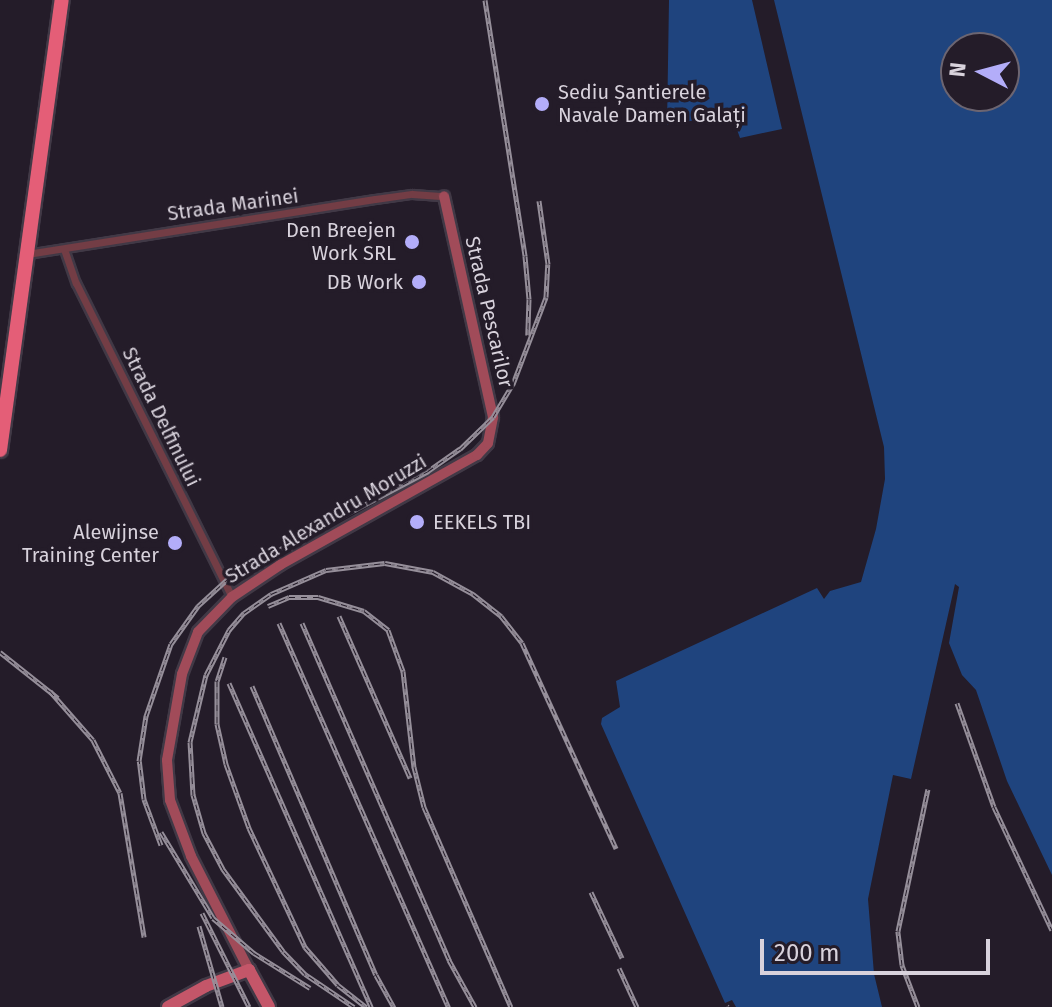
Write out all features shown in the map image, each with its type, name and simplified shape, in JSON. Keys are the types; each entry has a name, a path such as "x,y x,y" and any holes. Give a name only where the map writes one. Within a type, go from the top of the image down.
{"highway":[{"path":"0,450 62,0"}],"main road":[{"path":"168,1007 206,986 249,970"},
{"name":"Strada Alexandru Moruzzi","path":"249,970 269,1007"}],"street":[{"name":"Strada Marinei","path":"27,254 375,199 412,194 444,196"},
{"name":"Strada Pescarilor","path":"444,196 491,401 491,436"},
{"name":"Strada Delfinului","path":"64,249 76,283 232,597"},
{"name":"Strada Alexandru Moruzzi","path":"249,970 172,810 167,781 175,708 189,652 207,621 232,597 280,565 477,455 491,436"}],"water":[{"path":"669,0 752,0 782,129 740,138 731,113 724,112 719,116 667,125"},
{"path":"774,0 1052,0 1052,875 1007,781 976,690 962,675 949,643 959,587 955,584 911,779 893,775 868,899 874,974 882,1007 736,1007 732,1000 725,1003 601,724 602,718 620,707 616,681 817,588 824,599 830,591 861,582 876,529 885,479 884,447"}],"railway":[{"path":"485,0 525,256 528,335"},
{"path":"161,845 144,799 139,761 146,716 171,644 198,606 233,574 428,471 460,449 493,417 513,384 546,297 548,264 539,201"},
{"path":"354,1007 305,974 283,951 223,869 204,833 193,795 190,742 206,675 229,630 244,613 271,594 326,570 385,563 433,572 473,594 501,616 522,643 616,848"},
{"path":"268,606 289,597 318,597 364,611 388,630 403,671 414,767 424,807 511,1007"},
{"path":"339,616 410,778"},
{"path":"279,623 448,1007"},
{"path":"302,623 449,960 475,1007"},
{"path":"0,652 58,698"},
{"path":"225,657 217,681 217,724 226,764 249,828 305,947 338,985 366,1007"},
{"path":"229,683 371,1007"},
{"path":"252,686 376,975 394,1007"},
{"path":"50,691 93,740 120,793 144,937"},
{"path":"957,703 994,807 1052,930"},
{"path":"918,1007 902,965 898,931 928,789"},
{"path":"161,832 213,918 254,953 310,988"},
{"path":"591,892 622,958"},
{"path":"202,913 249,1007"},
{"path":"199,926 222,1007"},
{"path":"619,968 637,1007"}],"place":[{"name":"Sediu Șantierele Navale Damen Galați","path":"542,104"},
{"name":"Den Breejen Work SRL","path":"412,242"},
{"name":"DB Work","path":"419,282"},
{"name":"EEKELS TBI","path":"417,522"},
{"name":"Alewijnse Training Center","path":"175,543"}]}
